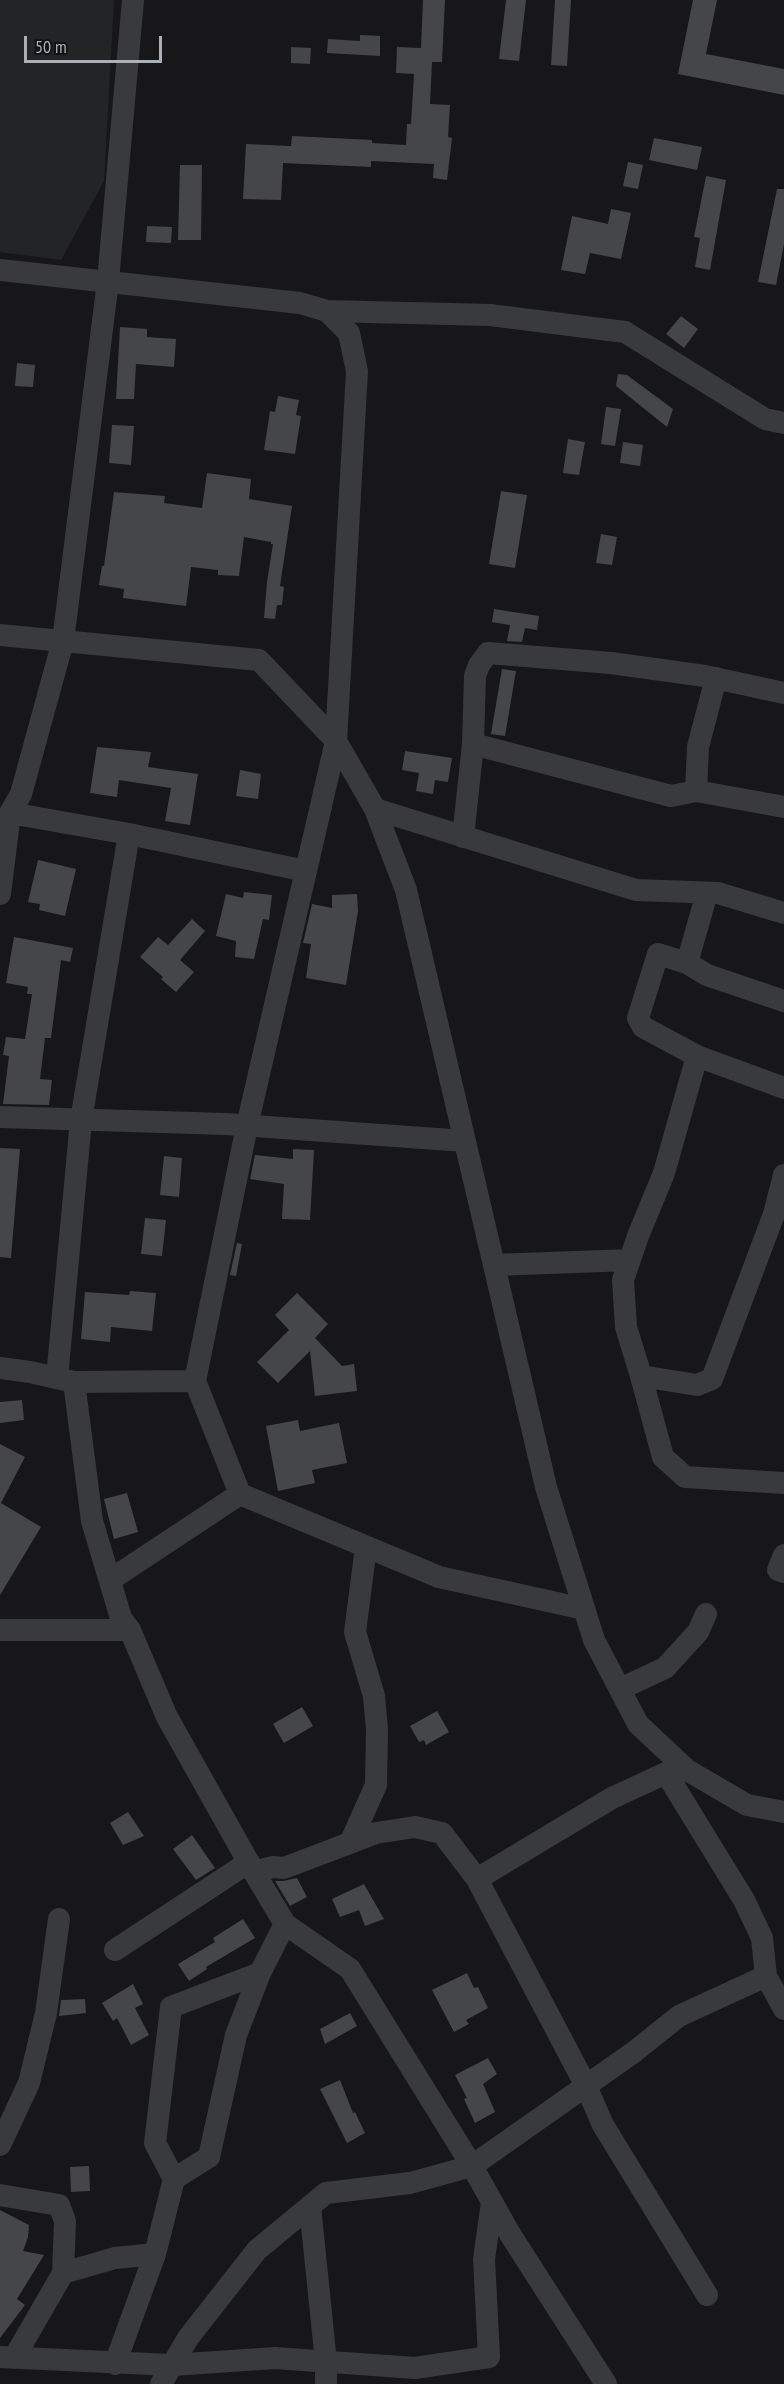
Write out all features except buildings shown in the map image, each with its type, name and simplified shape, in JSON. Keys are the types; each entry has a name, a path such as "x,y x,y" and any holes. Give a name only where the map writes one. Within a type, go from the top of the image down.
{"street":[{"path":"0,894 10,813 21,794 63,641 108,281 133,0"},
{"path":"0,270 300,303 327,311 490,315 625,332 765,419 784,423"},
{"path":"327,311 349,333 357,371 336,741 247,1126 195,1381 240,1494 439,1578 584,1609"},
{"path":"0,635 259,660 336,741 375,809 406,890 546,1487 594,1640 638,1724 677,1771 744,1900 762,1938 766,1976 784,2009"},
{"path":"463,837 473,744 475,676 479,665 488,653 611,663 716,678 784,693"},
{"path":"696,791 698,747 716,678"},
{"path":"473,744 671,796 696,791 784,807"},
{"path":"375,809 636,890 718,893 784,913"},
{"path":"10,813 129,834 306,871"},
{"path":"129,834 81,1120 65,1380 92,1521 121,1618 130,1630 167,1717 285,1924 350,1969 472,2166 510,2234 606,2384"},
{"path":"687,963 707,893"},
{"path":"784,1001 707,975 687,963 658,954 638,1018 643,1027 697,1056 784,1088"},
{"path":"697,1056 664,1173 623,1280 626,1328 663,1457 685,1477 784,1483"},
{"path":"0,1117 247,1126 465,1140"},
{"path":"641,1376 697,1385 712,1379 774,1214 784,1175"},
{"path":"494,1265 630,1260"},
{"path":"0,1368 65,1380 195,1381"},
{"path":"110,1580 240,1494"},
{"path":"350,1843 376,1785 377,1730 374,1696 355,1632 366,1547"},
{"path":"784,1555 778,1570 784,1572"},
{"path":"620,1689 665,1668 698,1632 706,1614"},
{"path":"0,1630 130,1630"},
{"path":"477,1878 612,1798 677,1771 747,1805 784,1812"},
{"path":"115,1950 251,1867 284,1868 376,1833 415,1827 442,1833 477,1878 586,2086 603,2125 707,2295"},
{"path":"0,2145 29,2083 46,2013 59,1919"},
{"path":"174,2179 209,2157 236,2035 260,1973 285,1924"},
{"path":"115,2364 155,2254 174,2179 155,2143 171,2007 260,1973"},
{"path":"167,2374 188,2338 257,2250 326,2193 410,2182 472,2166 634,2052 679,2016 766,1976"},
{"path":"0,2195 59,2205 65,2221 63,2273 7,2358"},
{"path":"7,2358 115,2364 167,2374 275,2358 326,2373 415,2368 489,2357 484,2259 492,2202"},
{"path":"310,2206 326,2373"},
{"path":"63,2273 115,2258 155,2254"}],"shaded area":[{"path":"0,0 114,0 104,181 61,260 0,252"}]}
